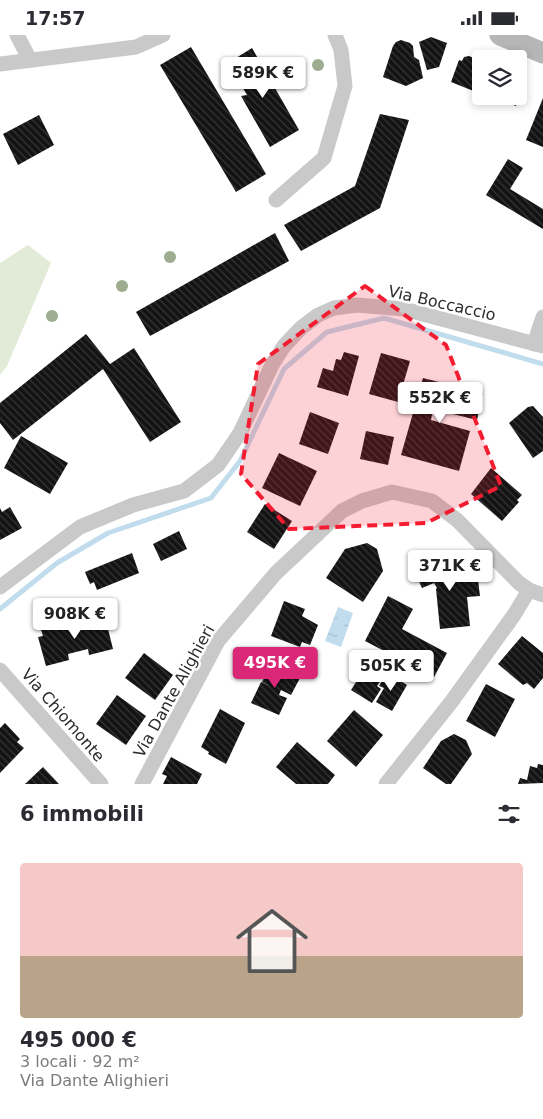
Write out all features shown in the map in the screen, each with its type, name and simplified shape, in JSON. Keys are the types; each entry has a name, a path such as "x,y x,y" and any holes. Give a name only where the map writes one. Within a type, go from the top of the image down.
{"main road":[{"path":"500,35 543,53"}],"street":[{"path":"16,35 30,60"},
{"path":"0,64 136,47 163,35"},
{"path":"276,200 324,158 345,86 341,50 336,35"},
{"name":"Via Boccaccio","path":"0,587 80,527 133,505 184,491 218,465 240,433 272,365 284,346 301,328 318,315 334,308 357,305 404,309 538,345"},
{"path":"538,345 543,317"},
{"name":"Via Dante Alighieri","path":"142,784 218,641 276,573 342,511 362,501 392,492 432,501 457,520 510,575 536,593"},
{"path":"386,784 452,701 514,615 536,593"},
{"path":"514,615 543,600"},
{"name":"Via Chiomonte","path":"0,670 101,784"}],"highlighted area":[{"path":"365,286 446,345 501,486 426,523 289,529 241,474 258,364"}],"green space":[{"path":"28,245 51,263 7,366 0,375 0,263"}],"water":[{"path":"338,607 353,613 341,647 325,641"}],"building":[{"path":"431,37 447,43 439,67 427,70 419,42"},
{"path":"401,40 413,46 414,57 419,60 423,78 406,86 383,77 393,46"},
{"path":"191,47 266,174 236,192 160,65"},
{"path":"252,48 299,130 270,147 241,96 247,95 228,63"},
{"path":"464,57 472,57 472,90 451,82 459,60 462,61"},
{"path":"543,98 543,147 526,140"},
{"path":"380,114 409,120 380,208 301,251 284,225 355,186"},
{"path":"39,115 54,145 18,165 3,134"},
{"path":"508,159 523,168 510,189 543,209 543,229 486,195"},
{"path":"275,233 289,261 150,336 136,312"},
{"path":"86,334 110,364 134,348 181,422 150,442 103,369 13,440 0,423 0,403"},
{"path":"344,352 359,356 348,396 317,387 323,368 333,371 336,359 341,360"},
{"path":"381,353 410,361 398,402 369,394"},
{"path":"423,378 483,393 477,420 433,409 431,420 470,431 459,471 401,455"},
{"path":"533,406 543,417 543,451 533,458 509,423 528,407"},
{"path":"310,412 339,423 328,454 299,444"},
{"path":"366,431 394,437 388,465 360,459"},
{"path":"21,436 68,463 50,494 4,468"},
{"path":"279,453 317,471 300,506 262,488"},
{"path":"491,468 522,495 517,500 519,502 502,521 471,494"},
{"path":"265,504 292,521 274,549 247,532"},
{"path":"10,507 22,528 0,540 0,508 2,512"},
{"path":"179,531 187,549 161,561 153,544"},
{"path":"367,543 377,549 383,571 363,602 326,578 345,549"},
{"path":"132,553 139,573 97,590 94,582 90,584 85,572"},
{"path":"424,560 469,573 477,572 480,596 467,597 470,626 440,629 437,588 434,583 422,588 414,571 426,566"},
{"path":"388,596 413,609 402,629 447,653 434,677 365,641"},
{"path":"284,601 305,609 302,616 318,625 310,645 302,642 300,647 271,636"},
{"path":"100,615 101,622 106,621 113,649 89,655 88,649 68,654 69,660 46,666 38,637 43,636 41,630"},
{"path":"522,636 543,653 543,678 534,689 527,683 523,685 498,664"},
{"path":"144,653 173,675 155,700 125,678"},
{"path":"368,663 385,674 377,686 381,689 372,703 351,690"},
{"path":"271,664 300,678 291,695 281,690 279,695 287,698 279,715 251,703 261,682 270,686 262,682"},
{"path":"387,673 407,685 392,711 376,702 384,688 379,686"},
{"path":"486,684 515,699 495,737 466,721"},
{"path":"117,695 146,716 126,745 96,724"},
{"path":"220,709 245,723 226,764 208,754 209,752 201,747"},
{"path":"354,710 383,735 356,767 327,741"},
{"path":"5,723 20,739 17,742 24,748 0,773 0,728"},
{"path":"454,734 466,740 472,754 451,784 446,784 423,768 441,741"},
{"path":"297,742 335,775 328,784 296,784 276,767"},
{"path":"171,757 202,774 197,784 163,784 167,776 162,774"},
{"path":"538,764 543,765 543,783 518,784 520,778 527,780 530,766 537,768"},
{"path":"43,767 59,784 25,784"}],"waterway":[{"path":"0,609 57,563 108,533 211,498 240,461 284,369 327,332 384,318 543,364"}]}
